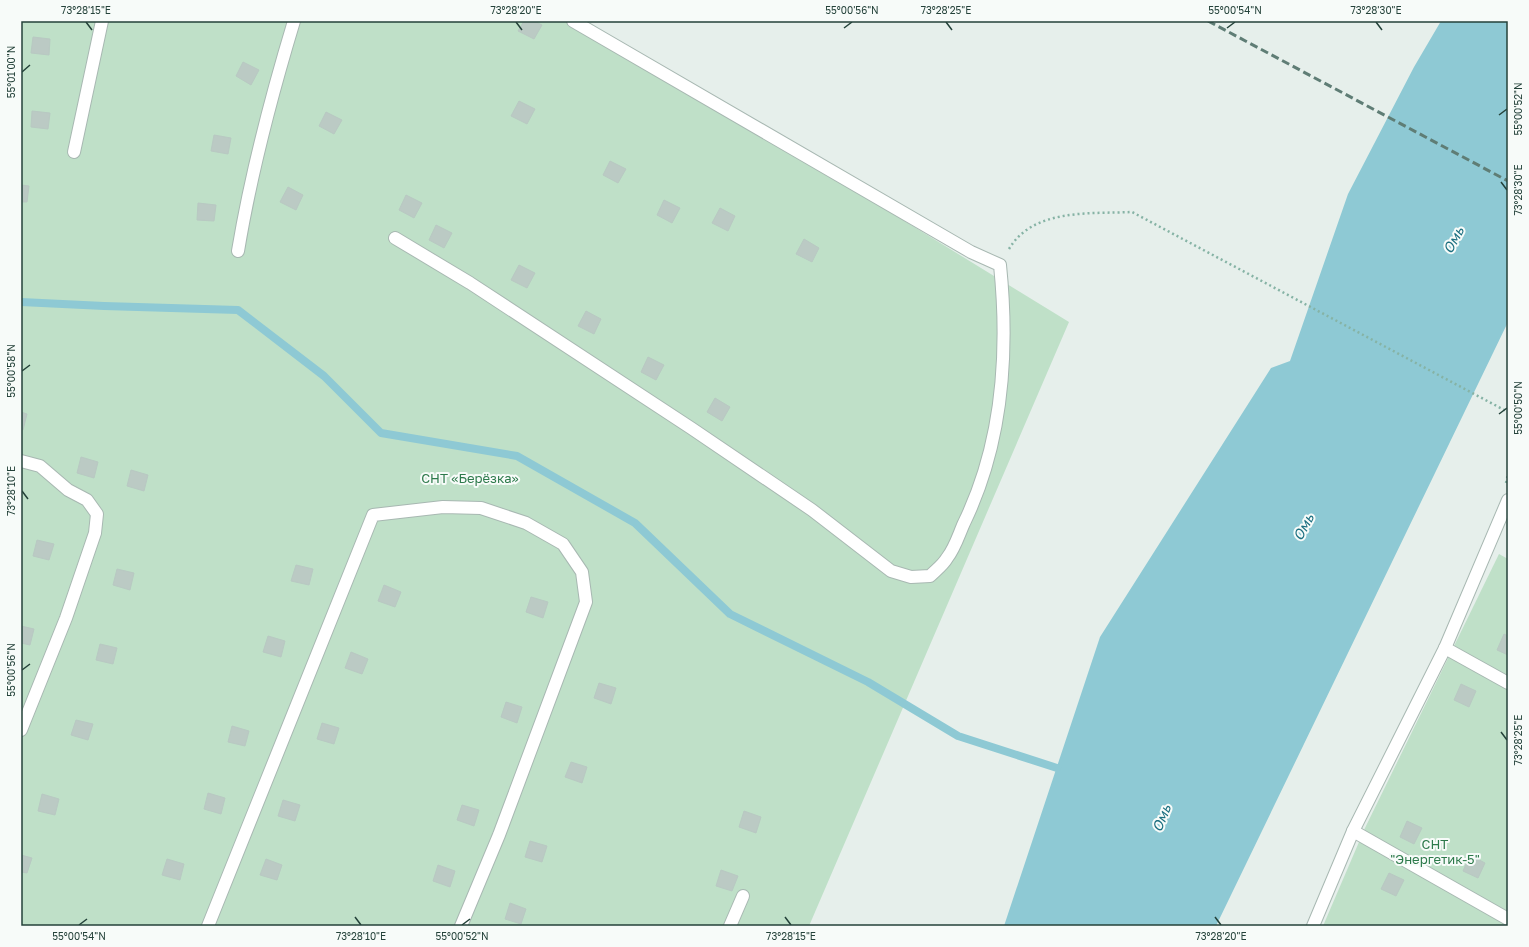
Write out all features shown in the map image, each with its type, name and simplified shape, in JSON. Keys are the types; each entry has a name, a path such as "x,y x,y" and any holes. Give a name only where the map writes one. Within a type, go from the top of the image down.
{"lane":[{"path":"74,152 102,21"},
{"path":"238,251 248,193 274,88 294,21"},
{"path":"395,238 470,283 691,428 812,510 892,571 911,577 930,576 948,558 972,508 989,458 998,416 1004,357 1004,304 1000,265 971,252 573,21"},
{"path":"21,461 40,466 68,490 87,500 96,514 95,533 68,611 21,730"},
{"path":"1313,926 1353,831 1445,648 1508,500"},
{"path":"208,926 373,515 443,508 481,508 526,523 563,544 582,572 586,602 499,835 461,926"},
{"path":"1445,648 1508,683"},
{"path":"1353,831 1508,919"},
{"path":"730,926 743,896"}],"path":[{"path":"1000,265 1014,241 1032,225 1064,215 1132,212 1508,412"},
{"path":"1506,478 1508,474"}],"green space":[{"name":"СНТ «Берёзка»","path":"21,21 587,21 779,144 1069,322 809,926 21,926"},
{"name":"СНТ \"Энергетик-5\"","path":"1499,554 1508,559 1508,926 1323,926 1365,828"}],"water":[{"name":"Омь","path":"1441,21 1508,21 1508,322 1216,926 1004,926 1100,637 1271,368 1290,361 1348,194 1414,67"}],"building":[{"path":"524,21 534,21 542,25 534,39 518,31"},
{"path":"33,37 50,39 49,55 31,53"},
{"path":"243,62 259,70 251,85 236,76"},
{"path":"519,101 535,109 527,124 511,116"},
{"path":"32,111 50,113 48,129 31,127"},
{"path":"326,112 342,120 334,134 319,126"},
{"path":"214,135 231,138 228,154 211,151"},
{"path":"610,161 626,169 618,183 603,175"},
{"path":"21,185 29,186 27,202 21,202"},
{"path":"288,187 303,195 296,210 280,202"},
{"path":"406,195 422,203 414,218 399,210"},
{"path":"664,200 680,208 672,223 657,215"},
{"path":"198,203 216,205 214,221 197,220"},
{"path":"720,208 735,216 728,231 712,223"},
{"path":"436,225 452,233 444,248 429,240"},
{"path":"804,239 819,248 812,262 796,254"},
{"path":"519,265 535,273 527,288 511,280"},
{"path":"586,311 601,319 594,334 578,326"},
{"path":"648,357 664,365 656,380 641,372"},
{"path":"715,398 730,407 722,421 707,412"},
{"path":"21,412 27,414 23,430 21,429"},
{"path":"81,457 98,462 94,478 77,473"},
{"path":"131,470 148,475 144,491 127,486"},
{"path":"37,540 54,544 49,560 33,556"},
{"path":"296,565 313,569 309,585 291,581"},
{"path":"117,569 134,573 130,590 113,585"},
{"path":"384,585 401,592 395,607 378,601"},
{"path":"531,597 548,602 543,618 526,612"},
{"path":"21,626 34,629 30,645 21,643"},
{"path":"1504,634 1508,636 1508,655 1497,650"},
{"path":"268,636 285,641 281,657 263,652"},
{"path":"100,644 117,648 113,664 96,660"},
{"path":"351,652 368,659 362,674 345,668"},
{"path":"599,683 616,688 611,704 594,698"},
{"path":"1461,684 1476,691 1469,707 1454,700"},
{"path":"506,702 522,707 517,723 501,717"},
{"path":"76,720 93,724 88,740 71,735"},
{"path":"322,723 339,728 334,744 317,739"},
{"path":"232,726 249,731 245,746 228,742"},
{"path":"571,762 587,767 582,783 565,777"},
{"path":"208,793 225,798 221,814 204,809"},
{"path":"42,794 59,799 55,815 38,811"},
{"path":"283,800 300,805 295,821 278,816"},
{"path":"462,805 479,810 474,826 457,820"},
{"path":"744,811 761,817 756,833 739,827"},
{"path":"1407,821 1422,828 1414,844 1400,837"},
{"path":"530,841 547,846 542,862 525,857"},
{"path":"21,855 32,858 27,873 21,872"},
{"path":"1470,855 1485,863 1478,878 1463,871"},
{"path":"167,859 184,864 180,880 162,875"},
{"path":"266,859 282,865 277,880 260,875"},
{"path":"438,865 455,871 450,887 433,881"},
{"path":"721,870 738,876 732,891 716,886"},
{"path":"1389,873 1404,880 1396,896 1381,889"},
{"path":"510,903 526,909 521,924 505,919"}],"waterway":[{"path":"21,302 238,310 324,376 381,433 517,456 635,523 730,614 868,682 958,736 1057,768"}],"railway":[{"path":"1208,21 1508,181"}]}
